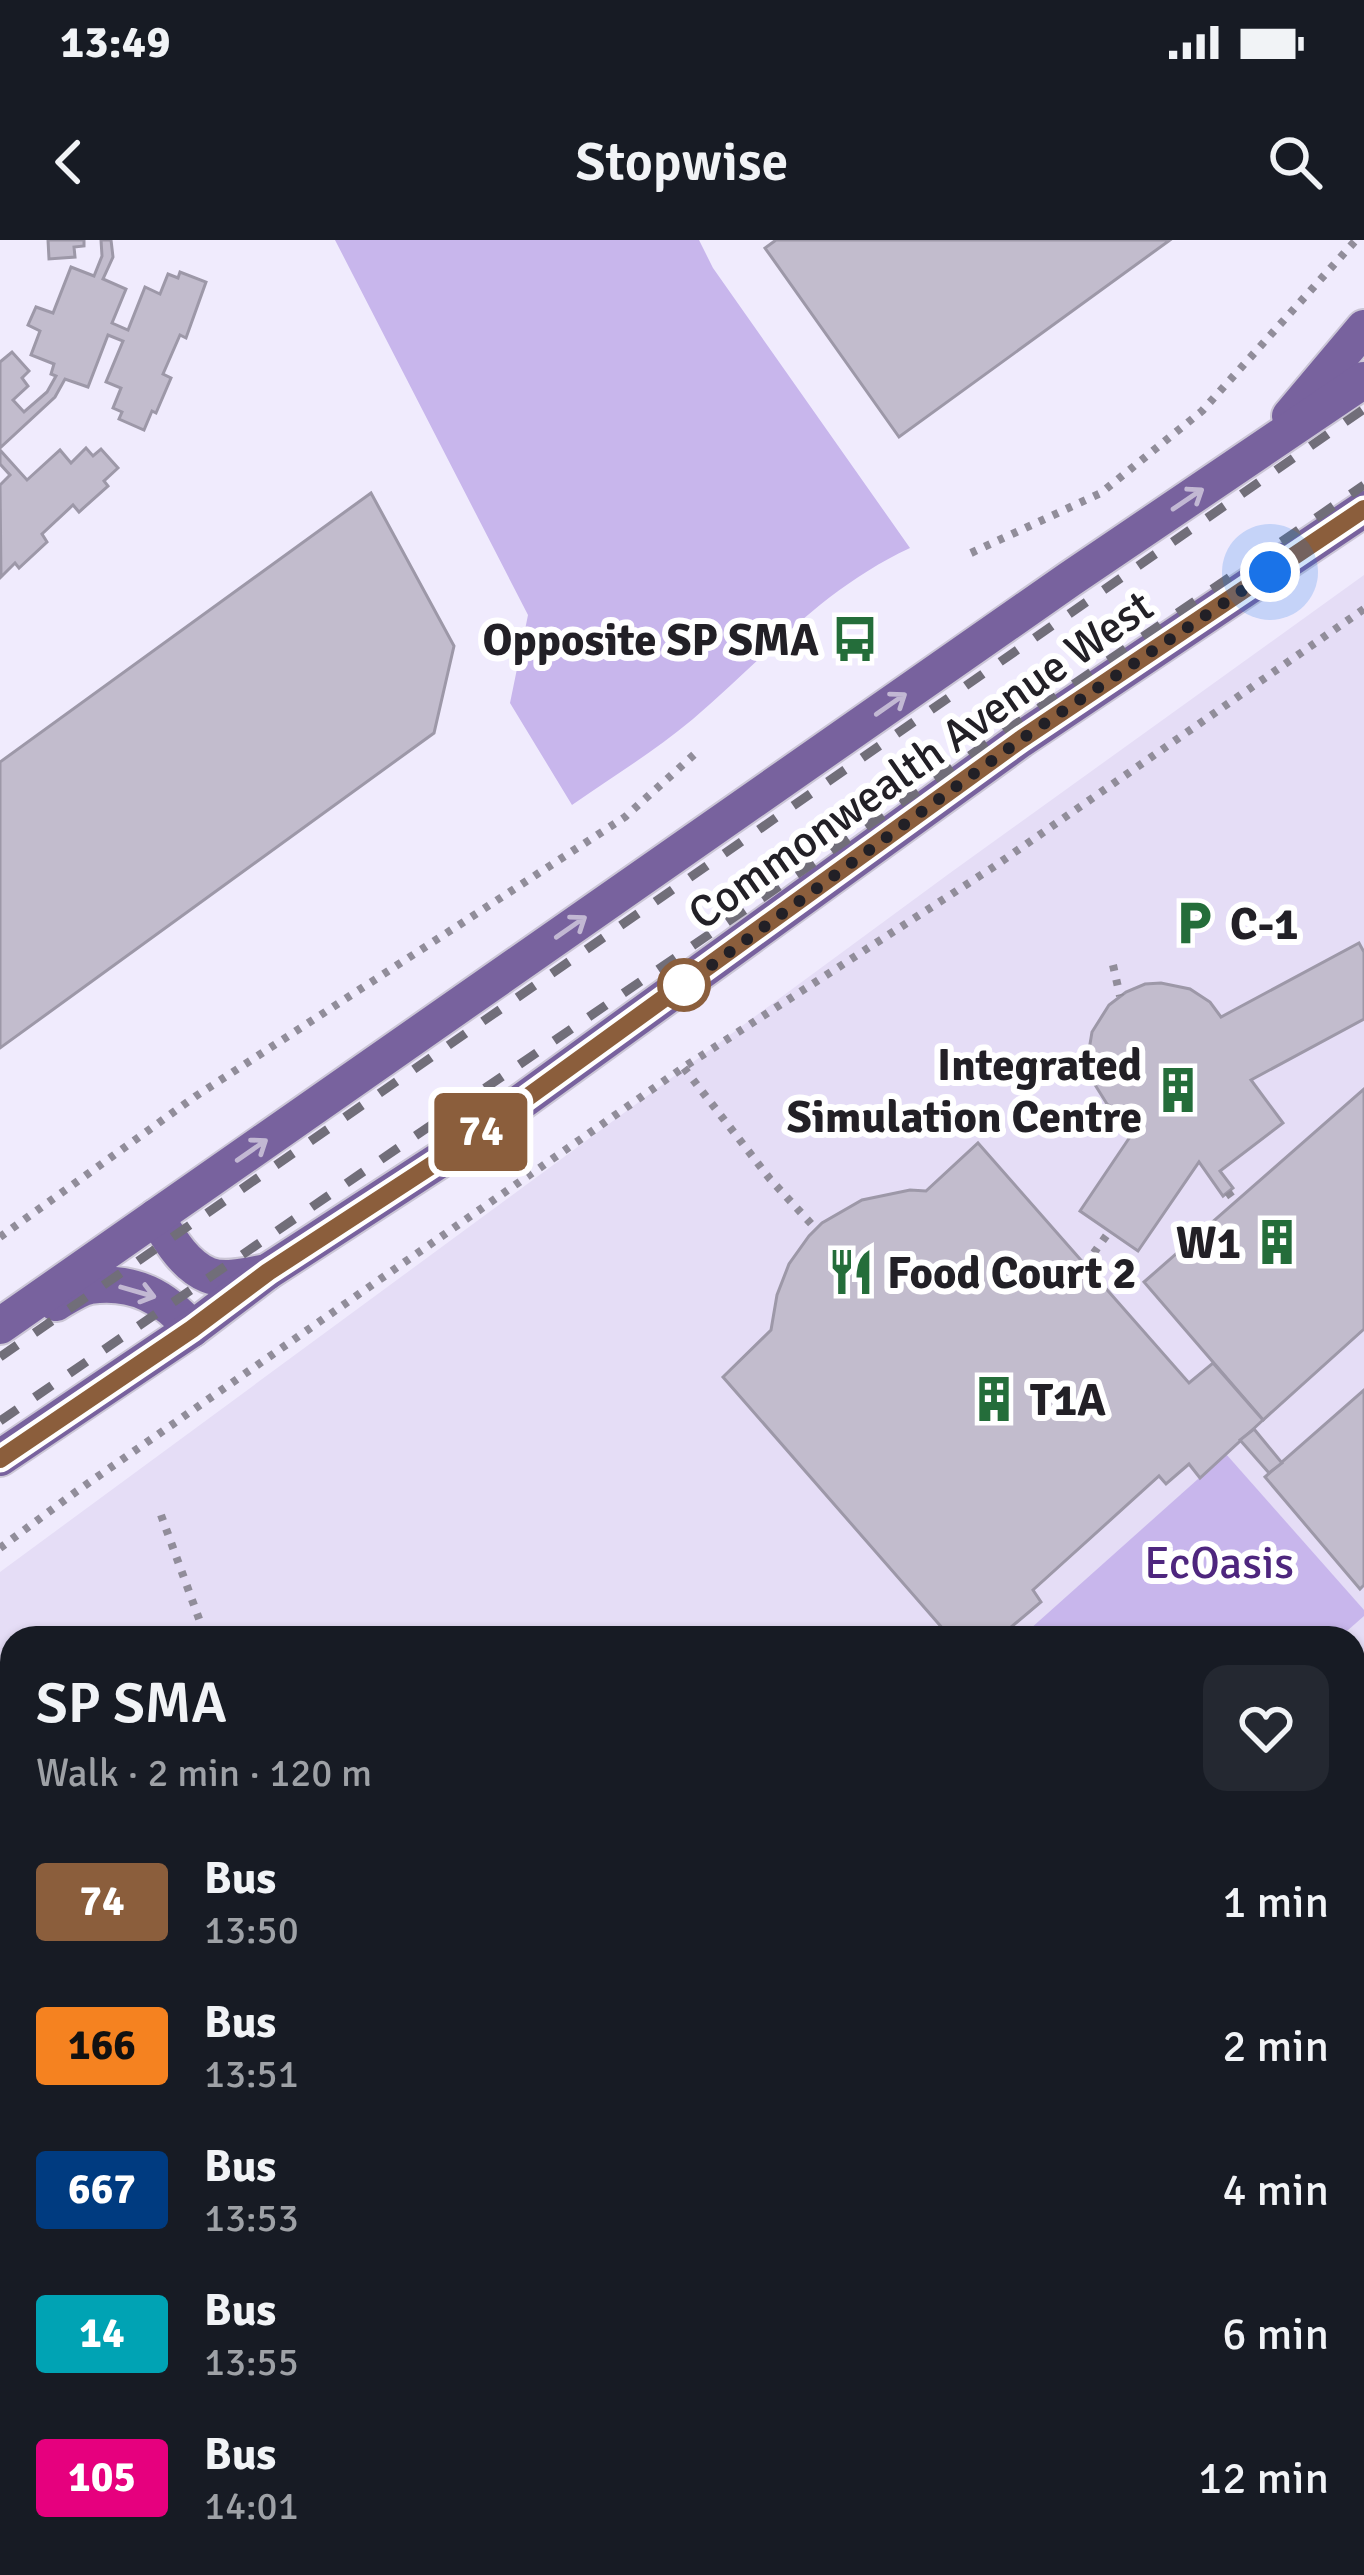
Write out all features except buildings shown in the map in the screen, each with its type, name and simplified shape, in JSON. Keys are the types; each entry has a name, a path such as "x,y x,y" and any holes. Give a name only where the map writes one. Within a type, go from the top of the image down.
{"main road":[{"path":"1261,451 1364,328"},
{"name":"Commonwealth Avenue West","path":"0,1329 1070,579 1364,380"},
{"name":"Commonwealth Avenue West","path":"0,1459 268,1272 452,1152 1020,740 1364,509"},
{"path":"155,1217 178,1252 209,1276 268,1272"},
{"path":"0,1329 86,1286 149,1292 174,1308 192,1329"}],"path":[{"path":"971,553 1101,494 1186,425 1355,240"},
{"path":"0,1548 684,1067 992,868 1364,609"},
{"path":"0,1237 196,1096 625,817 698,752"},
{"path":"1113,965 1120,996"},
{"path":"684,1067 815,1229"},
{"path":"1228,1192 1235,1202"},
{"path":"1085,1265 1109,1232"},
{"path":"161,1515 202,1626"}],"shaded area":[{"path":"1364,575 1364,1626 0,1626 0,1572 950,873"}],"green space":[{"path":"335,240 699,240 713,268 910,548 821,604 679,731 572,805 510,703 528,615"},
{"name":"EcOasis","path":"1226,1454 1364,1610 1353,1626 1033,1626"}],"railway":[{"path":"0,1357 1364,409"},
{"path":"0,1421 1364,485"}],"bus line":[{"name":"74","path":"0,1459 268,1272 452,1152 1020,740 1364,509"}],"place":[{"name":"Opposite SP SMA","path":"855,639"},
{"name":"C-1","path":"1194,923"},
{"name":"Integrated Simulation Centre","path":"1178,1090"},
{"name":"W1","path":"1277,1242"},
{"name":"Food Court 2","path":"851,1272"},
{"name":"T1A","path":"994,1399"}],"route":[{"path":"684,985 672,994 1020,740 1270,572"}]}
